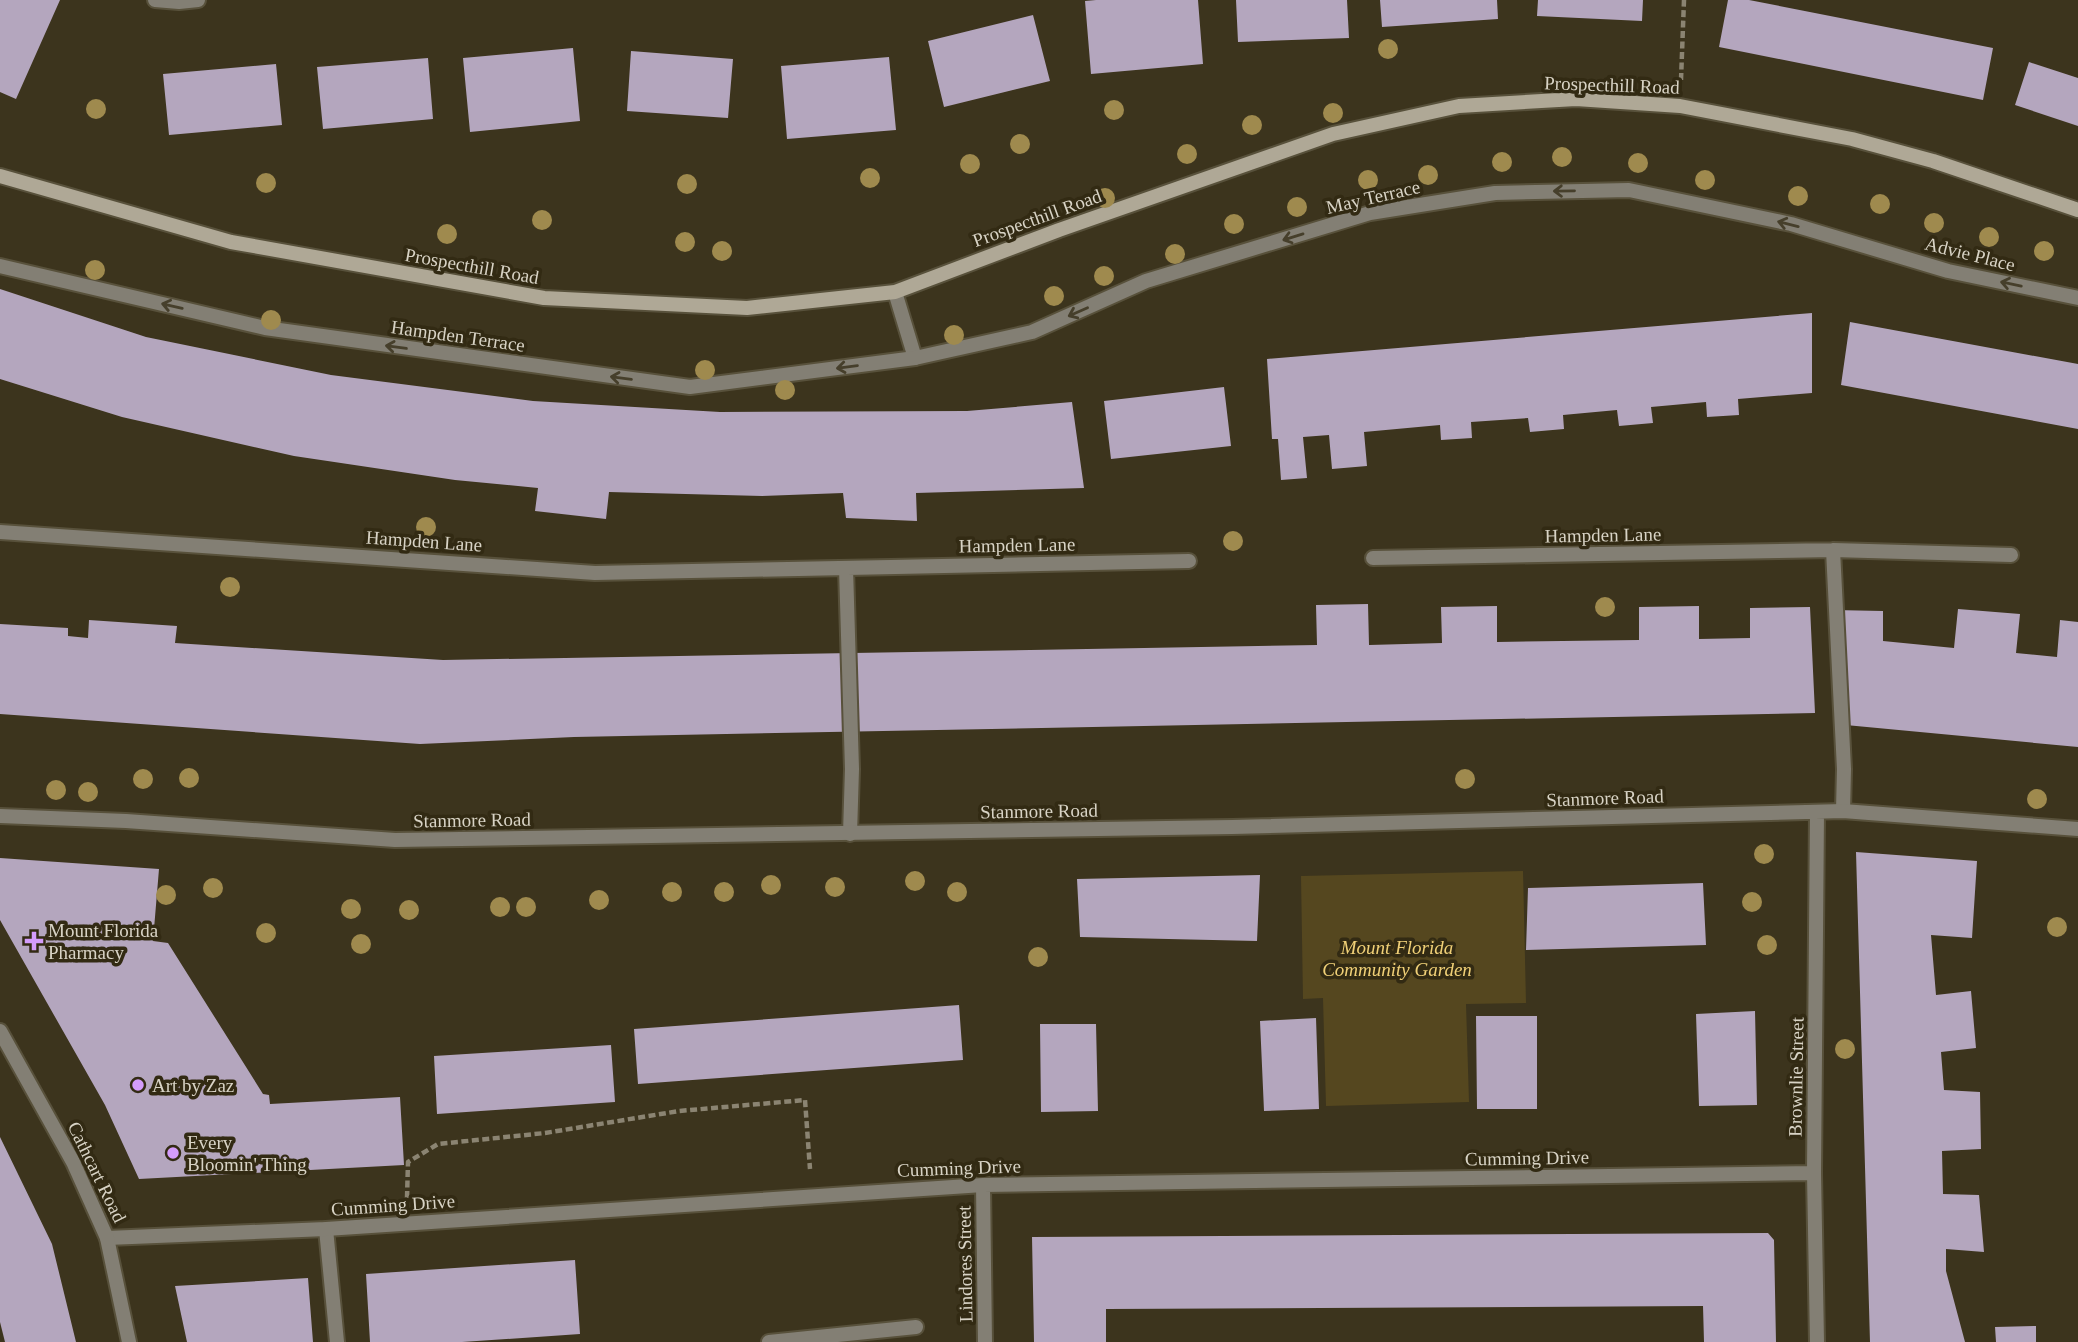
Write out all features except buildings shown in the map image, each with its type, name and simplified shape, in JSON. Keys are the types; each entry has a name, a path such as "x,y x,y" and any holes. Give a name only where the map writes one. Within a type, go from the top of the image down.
{"main road":[{"name":"Prospecthill Road","path":"0,176 231,242 544,298 747,308 895,292 1059,230 1333,134 1459,106 1576,99 1680,106 1763,120 1875,145 1946,165 2078,210"}],"street":[{"path":"155,0 198,0"},
{"name":"May Terrace","path":"915,358 1032,332 1146,281 1370,213 1495,193 1629,190 1791,224 1853,243"},
{"name":"Advie Place","path":"1853,243 1948,271 2078,298"},
{"name":"Hampden Terrace","path":"0,266 265,328 690,387 915,358"},
{"path":"895,292 915,358"},
{"name":"Hampden Lane","path":"0,531 595,573 1189,561"},
{"path":"1833,550 1844,769 1843,811"},
{"name":"Hampden Lane","path":"1373,558 1833,550 2011,555"},
{"path":"846,568 852,769 850,834"},
{"name":"Stanmore Road","path":"0,816 125,821 395,840 1232,827 1843,811 2078,829"},
{"name":"Brownlie Street","path":"1817,812 1814,1173 1817,1342"},
{"name":"Cathcart Road","path":"0,1031 73,1161 107,1238 129,1342"},
{"name":"Cumming Drive","path":"107,1238 327,1229 983,1185 1814,1173"},
{"name":"Lindores Street","path":"983,1185 985,1342"},
{"path":"327,1229 337,1342"},
{"path":"769,1342 916,1327"}],"path":[{"path":"1680,106 1684,0"},
{"path":"406,1223 408,1162 438,1143 545,1133 679,1111 805,1100 810,1156"}],"green space":[{"name":"Mount Florida Community Garden","path":"1523,871 1526,1003 1466,1004 1469,1102 1326,1106 1323,998 1303,999 1301,876"}],"place":[{"name":"Mount Florida Pharmacy","path":"34,941"},
{"name":"Art by Zaz","path":"138,1085"},
{"name":"Every Bloomin' Thing","path":"173,1153"}]}
